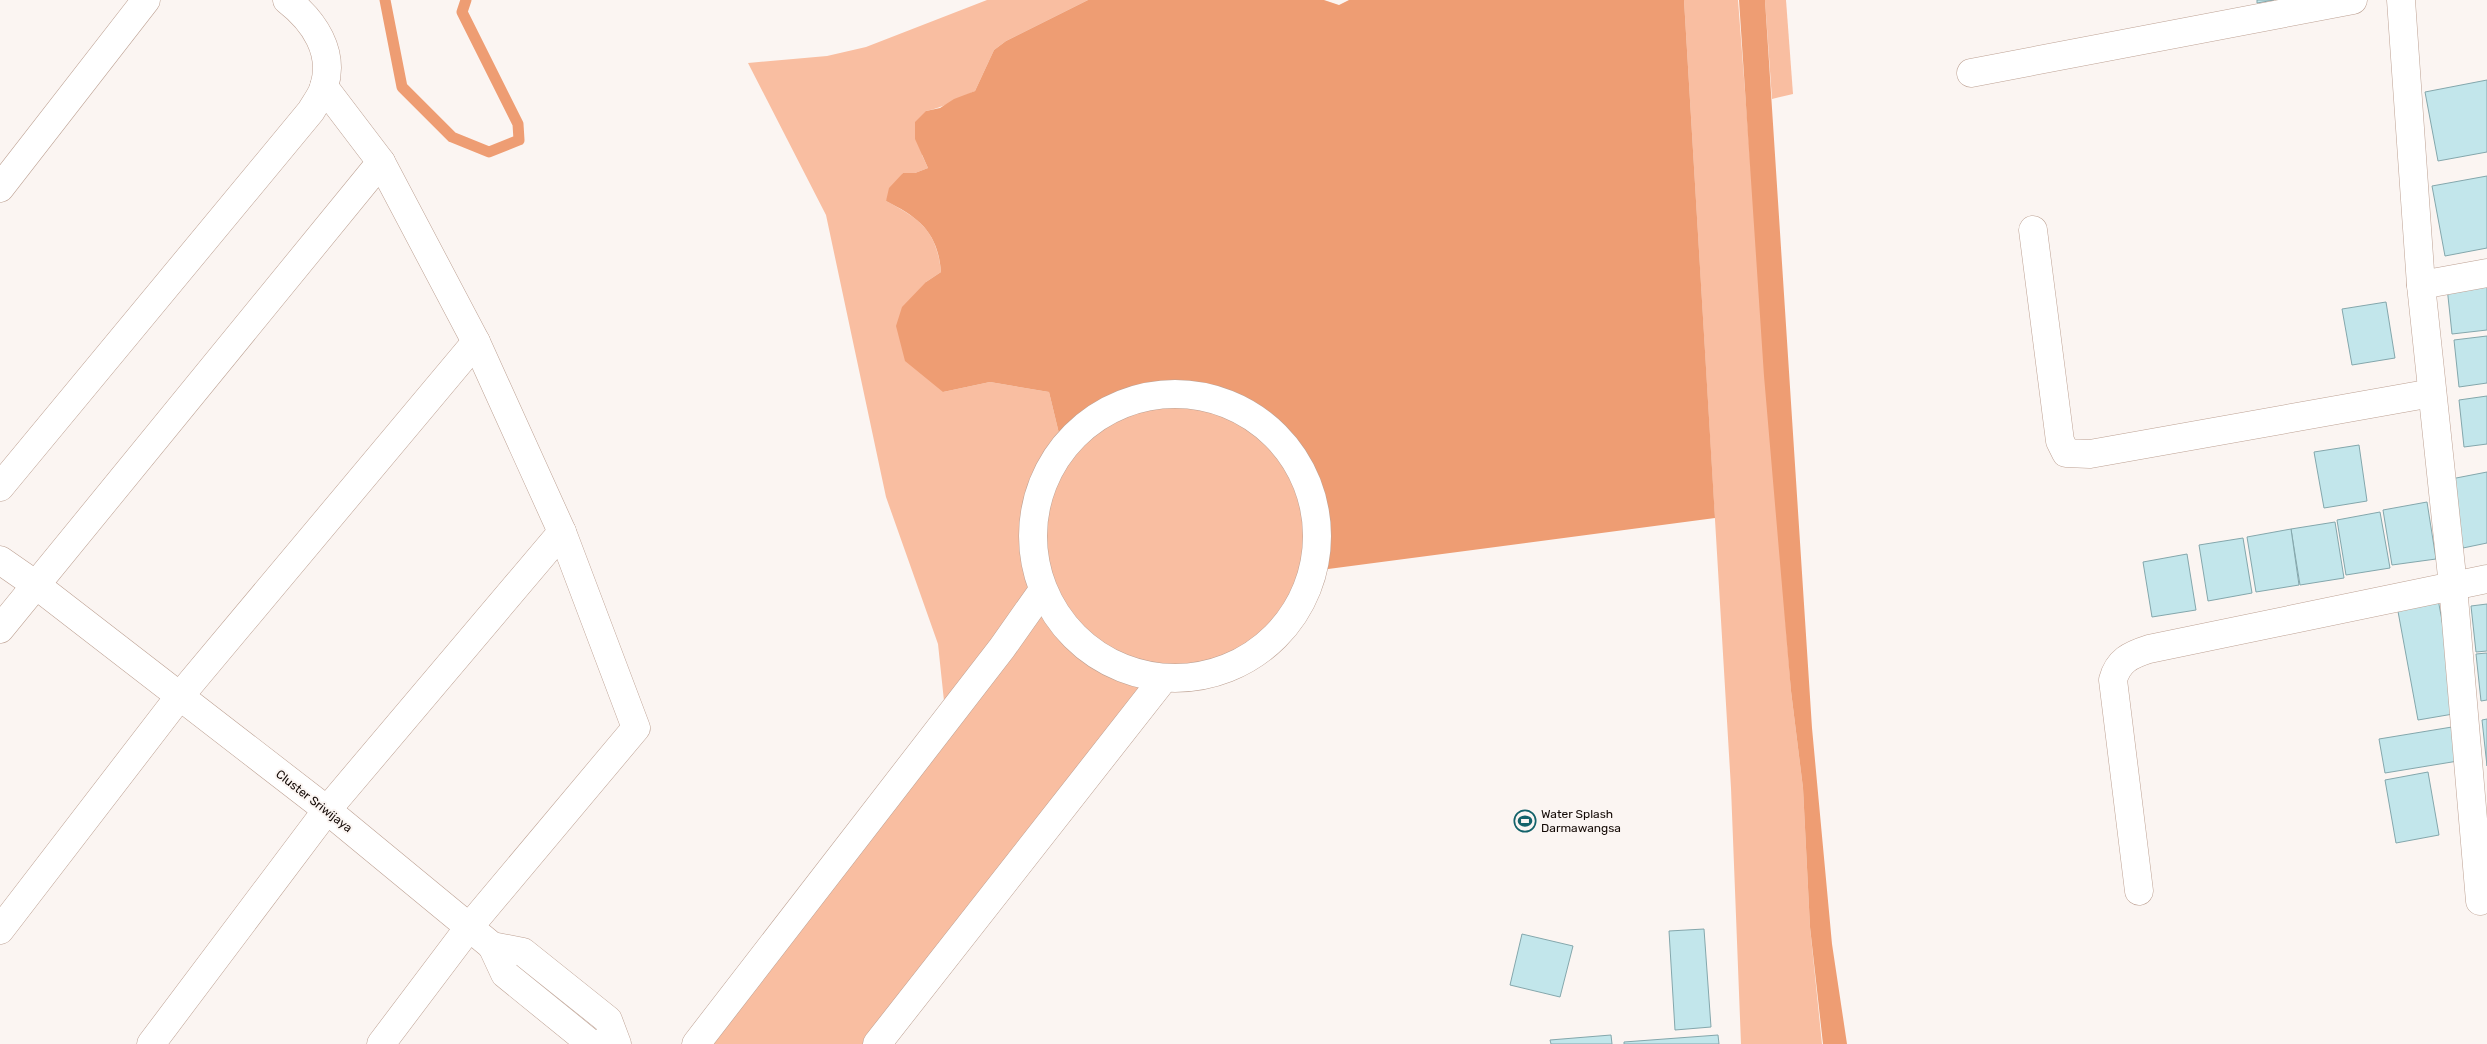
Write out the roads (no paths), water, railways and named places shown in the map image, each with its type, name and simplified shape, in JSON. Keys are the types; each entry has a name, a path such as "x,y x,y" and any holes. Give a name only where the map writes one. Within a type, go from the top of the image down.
{"street":[{"path":"0,188 146,0"},
{"path":"0,487 311,111 324,87 328,59 318,31 298,8 287,0"},
{"path":"1971,73 2230,11 2353,0"},
{"path":"2401,0 2421,285 2453,586 2480,901"},
{"path":"324,87 381,162 476,342 562,532 636,728 470,926 381,1044"},
{"path":"0,629 381,162"},
{"path":"2033,230 2060,441 2066,453 2090,454 2432,392"},
{"path":"2421,285 2487,273"},
{"path":"0,930 179,697 476,342"},
{"path":"1174,394 1209,398 1242,410 1266,426 1286,446 1304,476 1316,512 1318,541 1313,571 1303,598 1288,622 1269,642 1247,658 1223,670 1196,677 1164,678 1143,675 1117,666 1093,653 1067,628 1056,614 1043,590 1035,561 1033,530 1038,500 1047,477 1063,450 1083,429 1108,412 1140,399 1174,394"},
{"path":"151,1044 327,810 562,532"},
{"name":"Cluster Sriwijaya","path":"0,560 36,585 327,810 492,946"},
{"path":"2139,891 2113,680 2121,662 2129,656 2148,649 2487,579"},
{"path":"696,1044 1002,648 1043,590"},
{"path":"877,1044 1164,678"},
{"path":"492,946 505,974 590,1043 595,1044"},
{"path":"492,946 523,952 608,1020 617,1044"}],"waterway":[{"path":"385,0 402,87 452,137 489,152 519,140 518,124 462,12 466,0"}],"place":[{"name":"Water Splash Darmawangsa","path":"1525,821"}]}
